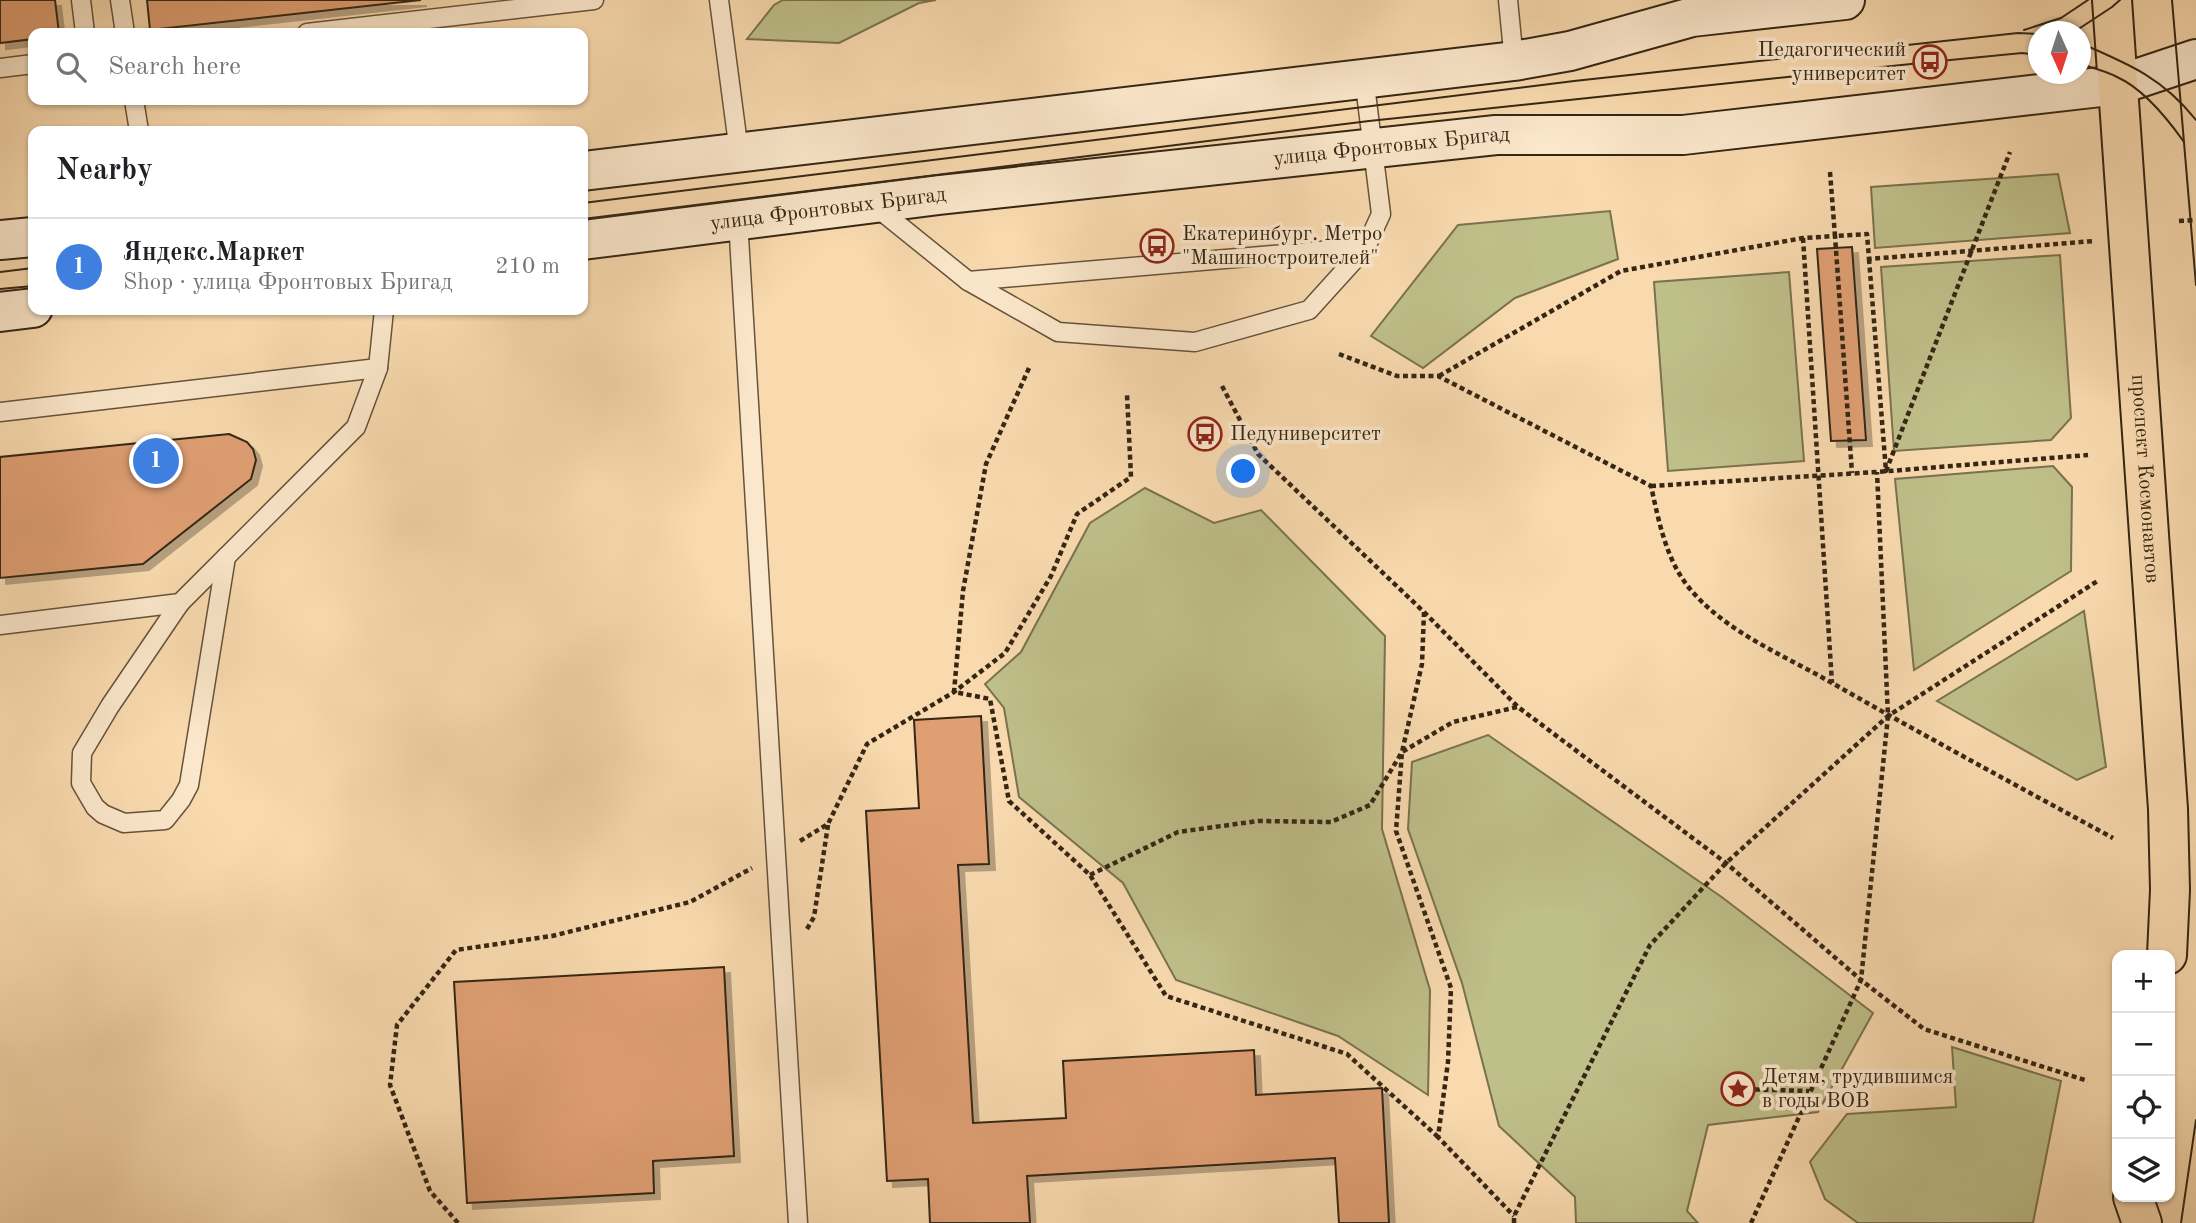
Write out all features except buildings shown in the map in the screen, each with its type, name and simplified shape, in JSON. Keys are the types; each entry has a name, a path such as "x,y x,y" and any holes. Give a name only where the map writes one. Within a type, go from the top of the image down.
{"main road":[{"path":"588,170 1514,61 1570,51 1692,17 1845,0"},
{"name":"проспект Космонавтов","path":"2112,0 2168,809 2170,890 2167,950"},
{"name":"улица Фронтовых Бригад","path":"588,239 872,204 1496,135 1683,135 2118,85 2196,59"},
{"path":"0,240 28,237"},
{"path":"0,312 28,309"},
{"path":"2123,1223 2129,1202"},
{"path":"2133,1202 2143,1223"}],"lane":[{"path":"81,0 84,28"},
{"path":"120,0 124,28"},
{"path":"350,28 594,0"},
{"path":"719,0 739,152"},
{"path":"1508,0 1514,61"},
{"path":"0,68 28,65"},
{"path":"872,204 968,281 1058,332 1195,342 1309,310 1366,247 1381,214 1364,77"},
{"path":"135,105 138,126"},
{"path":"738,220 798,1223"},
{"path":"968,281 1366,247"},
{"path":"226,557 188,785 181,800 164,820 124,823 103,814 95,807 81,783 82,752 180,603 226,557 356,427 378,368 383,315"},
{"path":"0,412 378,368"},
{"path":"0,625 180,603"}],"path":[{"path":"1886,471 2011,152"},
{"path":"1830,172 1852,473"},
{"path":"2179,221 2196,220"},
{"path":"1438,376 1621,271 1802,238 1867,234 1886,471"},
{"path":"1802,238 1832,683"},
{"path":"1869,259 2095,241"},
{"path":"1339,354 1397,376 1438,376 1651,486 2088,455"},
{"path":"954,692 963,591 986,464 1029,368"},
{"path":"1222,386 1258,454 1424,611 1518,707 1726,863 1861,979 1924,1029 2088,1081"},
{"path":"784,977 814,917 828,824 867,744 954,692 1005,653 1051,576 1077,514 1131,477 1127,394"},
{"path":"1751,1223 1861,979 1888,716 1877,472"},
{"path":"1651,486 1662,534 1672,561 1689,588 1710,610 1740,631 1888,716 2113,838"},
{"path":"1514,1223 1514,1216 1650,945 1726,863 1888,716 2099,580"},
{"path":"1424,611 1422,664 1402,752 1396,831 1451,988 1448,1062 1438,1137"},
{"path":"954,692 990,699 1009,801 1090,874 1166,996 1347,1054 1438,1137 1514,1216"},
{"path":"1090,874 1178,832 1258,821 1331,822 1370,805 1402,752 1453,722 1518,707"},
{"path":"458,1223 430,1191 390,1085 397,1025 456,950 552,936 690,902 828,824"},
{"path":"1738,1089 1809,1091"}],"green space":[{"path":"783,0 936,0 919,3 839,43 747,39 774,5"},
{"path":"2058,174 2070,233 1875,248 1871,187"},
{"path":"1610,211 1618,259 1515,298 1423,368 1371,336 1458,225"},
{"path":"2060,255 2071,418 2051,440 1894,451 1881,267"},
{"path":"1789,272 1804,461 1668,471 1654,282"},
{"path":"2053,466 2072,487 2071,571 1914,670 1895,479"},
{"path":"1145,488 1214,523 1261,510 1385,636 1382,829 1430,990 1428,1095 1338,1036 1176,980 1123,883 1019,797 1004,708 985,684 1021,652 1090,523"},
{"path":"2084,611 2106,767 2077,780 1937,701"},
{"path":"1488,735 1723,898 1873,1013 1818,1112 1708,1125 1687,1211 1698,1223 1576,1223 1575,1197 1499,1126 1462,983 1408,829 1412,762"},
{"path":"1952,1047 2061,1081 2033,1223 1858,1223 1825,1199 1810,1162 1847,1114 1956,1107"}],"tram line":[{"path":"2024,30 2061,18 2088,0"},
{"path":"2091,21 2120,0"},
{"path":"2172,0 2196,285"},
{"path":"588,202 1574,81 2028,34"},
{"path":"2091,48 2130,66 2158,83 2184,105 2196,120"},
{"path":"588,218 1369,121 2028,54"},
{"path":"2091,67 2127,82 2146,97 2184,142"},
{"path":"0,272 28,269"},
{"path":"0,289 28,286"},
{"path":"2181,1223 2196,1120"}],"place":[{"name":"Педагогический университет","path":"1930,62"},
{"name":"Екатеринбург. Метро \"Машиностроителей\"","path":"1157,246"},
{"name":"Педуниверситет","path":"1205,434"},
{"name":"Яндекс.Маркет","path":"156,461"},
{"name":"Детям, трудившимся в годы ВОВ","path":"1738,1089"}]}
